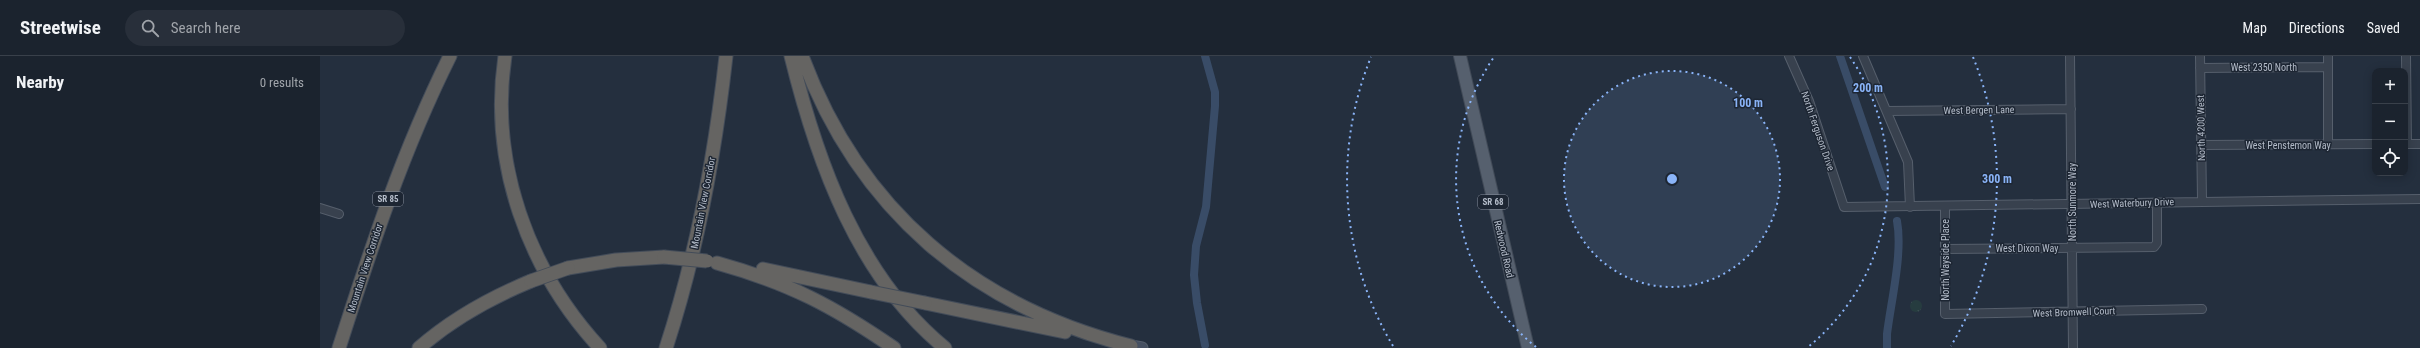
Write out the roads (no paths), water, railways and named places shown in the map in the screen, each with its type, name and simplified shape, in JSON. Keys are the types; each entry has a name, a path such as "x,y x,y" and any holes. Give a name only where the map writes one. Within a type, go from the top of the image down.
{"highway":[{"name":"Mountain View Corridor","path":"339,348 387,203 410,144 450,56"},
{"path":"505,56 502,95 503,135 510,180 520,216 534,250 551,283 571,313 600,348"},
{"name":"Mountain View Corridor","path":"666,348 688,273 704,203 726,56"},
{"path":"791,56 818,149 864,250 898,301 919,324 945,348"},
{"path":"802,56 820,101 849,153 883,199 922,240 967,275 1017,304 1066,326 1137,347"},
{"path":"419,348 445,327 472,310 531,281 568,268 616,260 664,258 712,262 766,270 1137,347"},
{"path":"712,262 766,278 811,297 842,313 894,348"}],"main road":[{"name":"Redwood Road","path":"1460,56 1528,348"}],"street":[{"name":"North Ferguson Drive","path":"1789,56 1809,101 1844,207"},
{"path":"1863,56 1908,162 1910,207"},
{"name":"North Sunmore Way","path":"2070,56 2073,348"},
{"name":"North 4200 West","path":"2200,56 2202,200"},
{"path":"2328,56 2328,145"},
{"path":"2406,56 2406,140"},
{"name":"West 2350 North","path":"2200,68 2328,67"},
{"name":"West Bergen Lane","path":"1887,111 2071,110"},
{"name":"West Penstemon Way","path":"2201,145 2372,144"},
{"path":"2408,144 2420,144"},
{"name":"West Waterbury Drive","path":"1844,207 2072,205 2202,200 2420,199"},
{"name":"West Dixon Way","path":"1945,249 2156,246 2157,202"},
{"name":"North Wayside Place","path":"1944,206 1945,314"},
{"path":"320,208 339,214"},
{"name":"West Bromwell Court","path":"1945,314 2202,310"}],"waterway":[{"path":"1205,56 1215,92 1215,106 1206,207 1196,246 1194,275 1197,303 1205,345"},
{"path":"1840,56 1885,187"},
{"path":"1887,348 1887,334 1898,262 1899,248 1897,221"}]}
